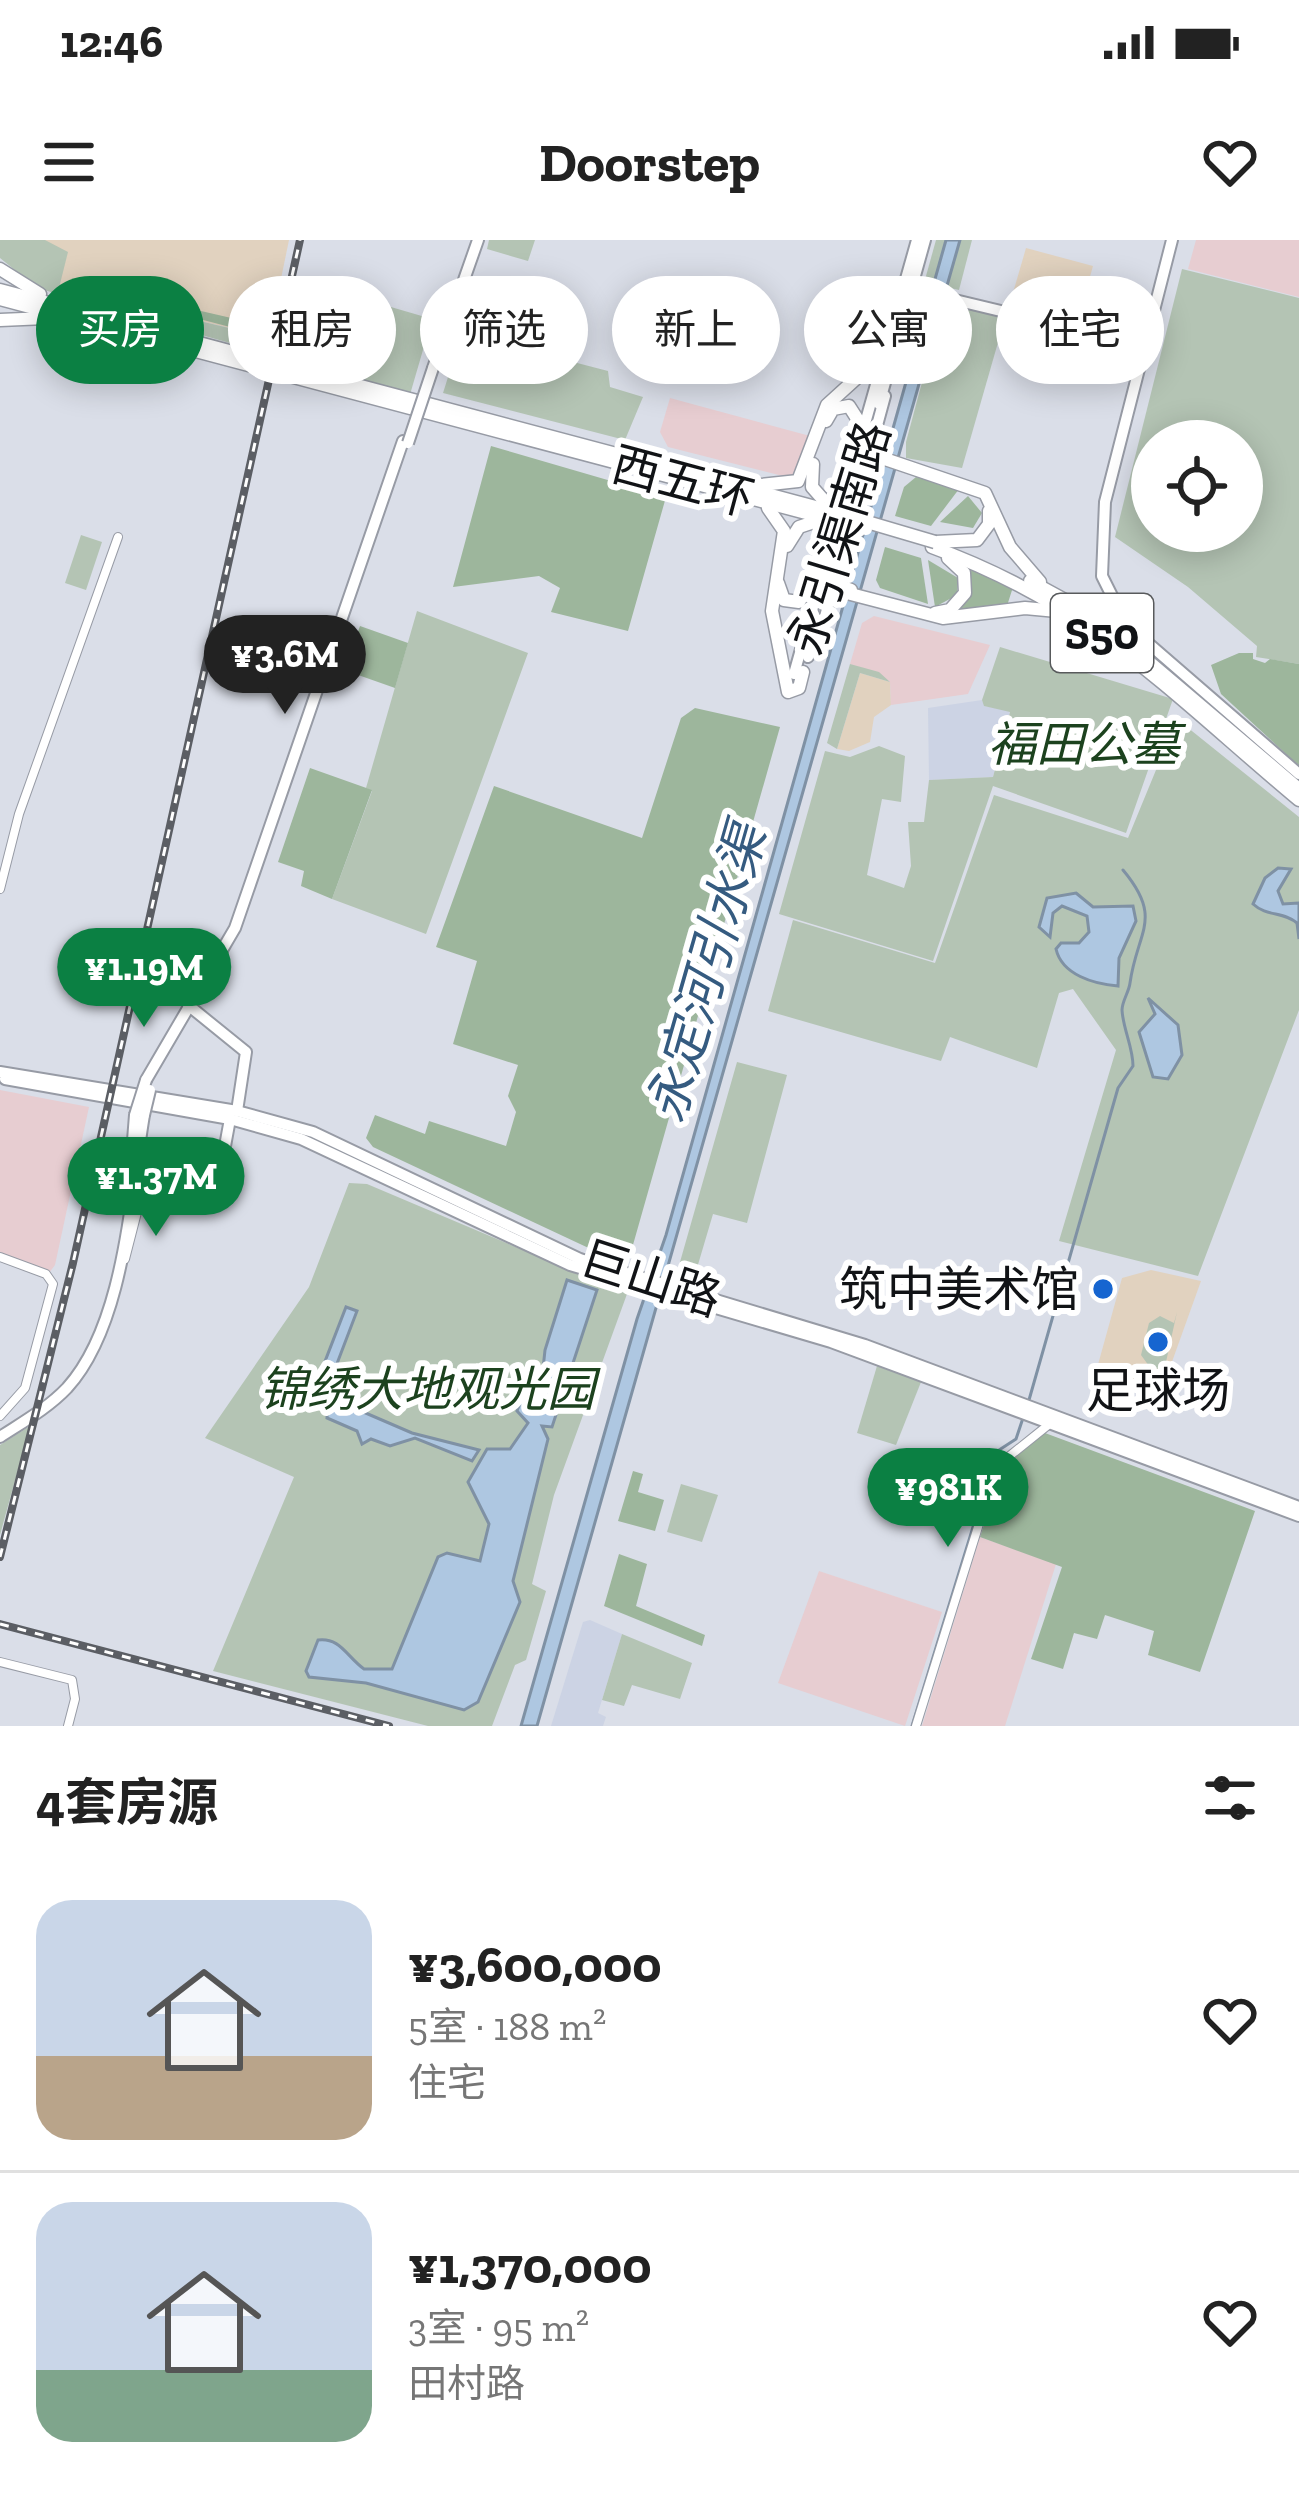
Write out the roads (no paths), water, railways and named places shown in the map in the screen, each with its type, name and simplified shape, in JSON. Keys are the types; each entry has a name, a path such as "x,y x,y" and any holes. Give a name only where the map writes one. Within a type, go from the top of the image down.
{"highway":[{"path":"0,269 36,293"},
{"name":"西五环","path":"0,290 36,302"},
{"name":"西五环","path":"0,299 36,308"},
{"path":"0,320 36,318"},
{"name":"西五环","path":"204,350 828,514 934,544 1021,578 1123,637 1299,789"},
{"path":"711,484 775,487 798,481 826,405 850,384"},
{"path":"817,572 799,602 780,595 793,534 828,514 811,476 827,417 841,405 849,406 858,420 857,434"},
{"path":"873,457 961,484 987,503 989,524 977,540 934,544"},
{"path":"902,465 986,493 1017,557 1021,578"},
{"path":"711,484 777,514 784,531 772,610 788,692 799,688 803,672"},
{"path":"865,596 934,613 950,610 965,593 966,579 934,544"},
{"name":"西五环","path":"1021,578 1186,687 1299,800"},
{"path":"836,587 944,618 1042,608 1081,617"}],"main road":[{"path":"0,1433 56,1400 79,1373 119,1271 149,1081 190,1007 226,957 254,893 475,240"},
{"name":"永引渠南路","path":"911,276 921,240"},
{"path":"1164,284 1175,240"},
{"path":"803,672 789,684 871,384"},
{"name":"永引渠南路","path":"879,384 794,674 803,672 808,657 886,384"},
{"path":"808,657 836,587 873,457 886,384"},
{"path":"1139,384 1110,503 1108,585 1126,623 1186,687 1299,774"},
{"path":"134,1179 201,1178 214,1171 223,1157 246,1052 190,1007"},
{"name":"巨山路","path":"0,1075 234,1115 331,1150 570,1265 831,1342 1299,1511"},
{"path":"0,1433 52,1396 84,1353 119,1251 134,1179"}],"street":[{"path":"0,890 19,814 118,537"},
{"path":"119,1271 133,1242 143,1190 154,1179"},
{"path":"0,1257 46,1274 52,1284 25,1388 0,1416"},
{"path":"916,1726 997,1466 1047,1418"},
{"path":"0,1662 72,1680 75,1699 68,1726"}],"water":[{"path":"946,240 960,240 950,276 936,276"},
{"path":"905,384 919,384 537,1726 521,1726 637,1319 666,1235"},
{"path":"1278,868 1291,869 1278,891 1283,904 1299,903 1299,939 1297,923 1253,904 1265,878"},
{"path":"1076,893 1093,907 1133,906 1136,921 1119,958 1118,986 1080,976 1059,958 1056,949 1061,943 1079,943 1089,932 1087,916 1062,906 1053,913 1050,937 1039,927 1047,898"},
{"path":"1148,998 1178,1025 1182,1055 1168,1079 1153,1077 1139,1032 1155,1014"},
{"path":"567,1280 597,1290 552,1427 542,1426 548,1439 513,1581 520,1602 478,1702 464,1710 366,1683 309,1677 306,1671 318,1640 338,1645 364,1669 392,1669 438,1557 447,1553 480,1561 489,1524 468,1482 487,1449 510,1449 528,1423 517,1411 524,1393 542,1378 545,1350"},
{"path":"346,1307 357,1311 330,1382 335,1386 350,1376 347,1405 412,1433 479,1450 472,1461 415,1438 390,1446 371,1439 362,1444 357,1431 327,1418 328,1405 312,1395"}],"waterway":[{"path":"1029,1400 1118,1088 1133,1066 1122,1010 1145,914 1123,870"},
{"path":"912,1726 996,1452 1016,1439 1024,1415"}],"railway":[{"path":"0,1557 73,1263 300,240"},
{"path":"0,1624 389,1726"}],"place":[{"name":"筑中美术馆","path":"1103,1289"},
{"name":"足球场","path":"1158,1342"}],"park label":[{"name":"福田公墓","path":"1084,744"},
{"name":"锦绣大地观光园","path":"427,1389"}],"water label":[{"name":"永定河引水渠","path":"706,973"}]}
